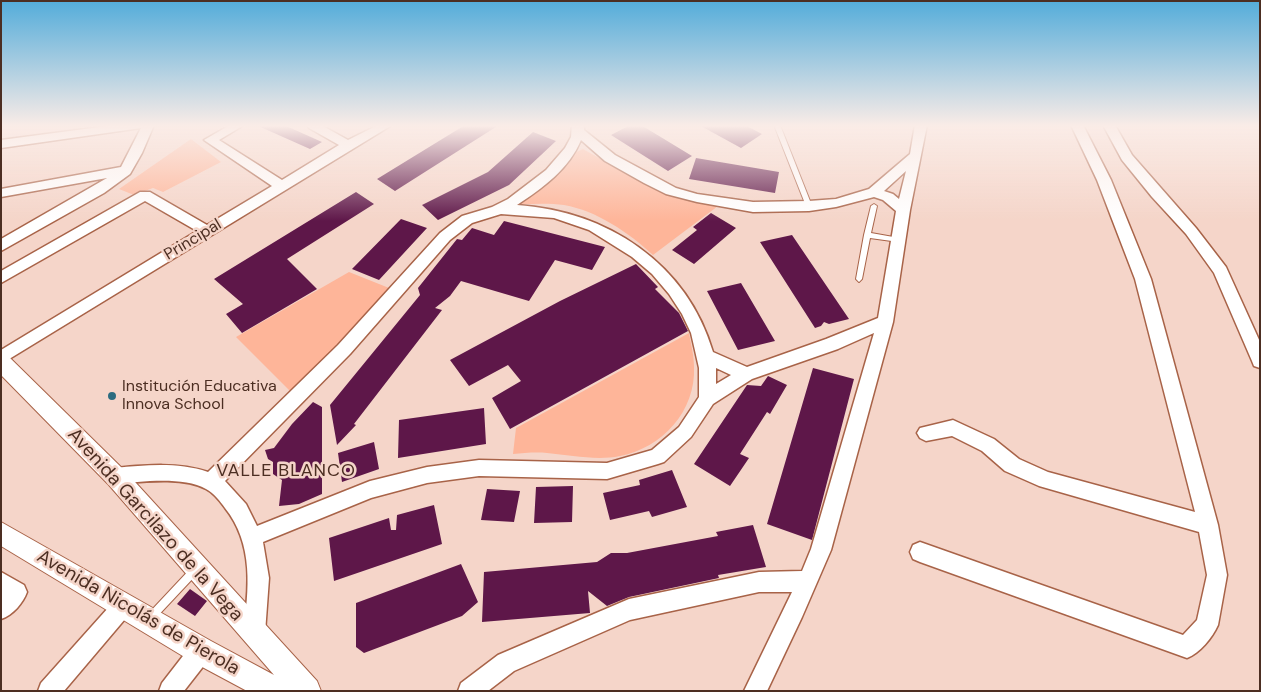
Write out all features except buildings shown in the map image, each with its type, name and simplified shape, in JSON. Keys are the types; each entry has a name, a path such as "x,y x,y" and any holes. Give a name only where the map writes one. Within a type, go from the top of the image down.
{"street":[{"path":"1,246 99,190 125,171 133,157"},
{"path":"237,157 282,186"},
{"name":"Principal","path":"1,358 329,157"},
{"path":"212,482 338,356 398,290 440,239 465,220 500,209 536,186 550,174 563,157"},
{"path":"609,157 671,191 698,198 753,207 809,206 836,203 874,192 913,157"},
{"path":"755,691 821,550 885,322 903,210 915,157"},
{"path":"920,552 1187,646 1207,625 1217,575 1208,525 1143,279 1104,180 1093,157"},
{"path":"1127,157 1157,194 1192,231 1220,271 1260,361"},
{"path":"1,193 125,171"},
{"path":"874,192 888,197 903,210"},
{"path":"1,278 145,195 207,231"},
{"path":"500,209 539,211 571,218 606,232 635,250 656,270 684,305 699,332 706,356 707,399"},
{"path":"253,537 370,490 427,475 479,468 607,471 658,456 685,432 707,399 746,374 832,344 885,322"},
{"path":"706,356 746,374"},
{"name":"Avenida Garcilazo de la Vega","path":"1,362 115,476 198,566 306,691"},
{"path":"926,433 954,428 988,445 1012,465 1046,480 1208,525"},
{"path":"115,476 157,472 186,474 212,482 236,506 253,537 258,566 258,604 254,633"},
{"name":"Avenida Nicolás de Pierola","path":"1,533 201,651 276,691"},
{"path":"469,691 506,663 629,610 760,582 808,581"},
{"path":"1,582 17,592 1,609"},
{"path":"49,691 124,605"},
{"path":"170,691 201,651"}],"lane":[{"path":"789,157 809,206"},
{"path":"859,279 874,206"},
{"path":"867,235 899,240"},
{"path":"148,619 198,566"}],"shaded area":[{"path":"165,157 215,157 221,162 163,192 153,188 134,195 119,189"},
{"path":"569,157 598,157 653,188 718,206 653,255 623,231 588,212 564,205 521,204 518,200"},
{"path":"349,272 389,288 292,393 236,337"},
{"path":"689,333 694,367 693,383 689,398 683,412 674,425 650,445 635,452 611,457 593,458 543,453 513,454 516,428"}],"place":[{"name":"Institución Educativa Innova School","path":"112,396"}],"district":[{"name":"VALLE BLANCO","path":"286,471"}]}
